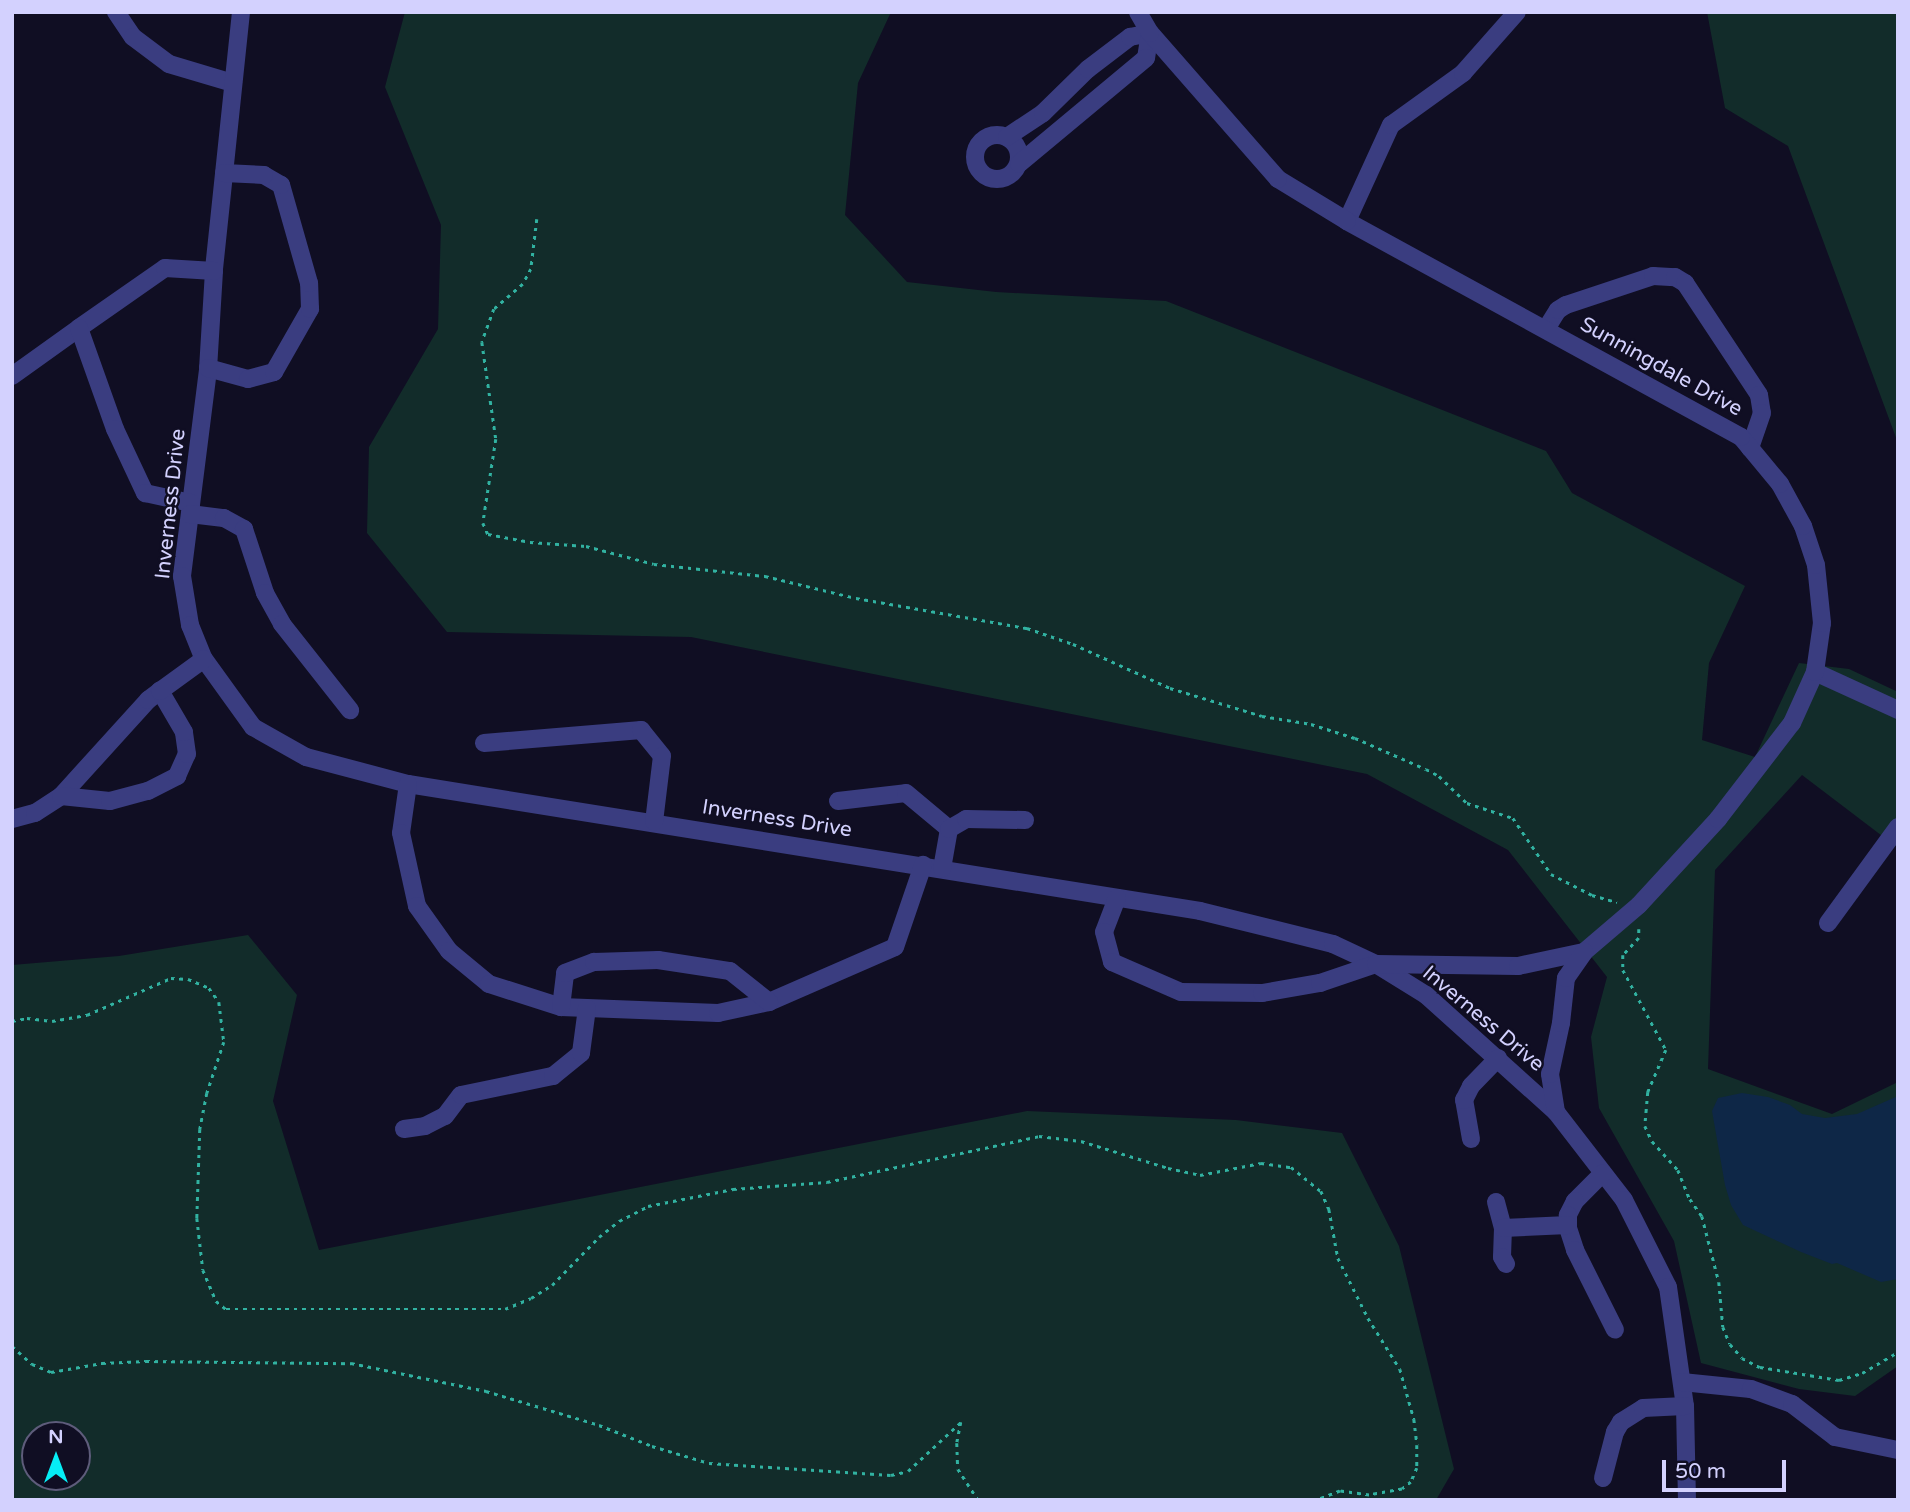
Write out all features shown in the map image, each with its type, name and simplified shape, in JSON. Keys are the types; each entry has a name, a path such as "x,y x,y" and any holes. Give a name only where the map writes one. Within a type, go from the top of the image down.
{"street":[{"path":"116,12 133,37 169,64 233,83"},
{"name":"Inverness Drive","path":"242,12 214,271 208,368 182,576 190,625 204,659 253,727 306,757 408,784 1200,911 1333,944 1376,964 1426,995 1556,1112 1624,1200 1668,1287 1685,1406 1687,1500"},
{"name":"Sunningdale Drive","path":"1138,12 1150,33 1278,179 1347,221 1741,437 1780,484 1809,542 1819,583 1822,623 1815,672 1792,723 1718,819 1628,914 1584,952 1566,978 1561,1023 1550,1074 1556,1112"},
{"path":"1347,221 1391,125 1463,73 1517,12"},
{"path":"1007,137 1043,113 1088,69 1130,37 1150,33 1146,58 1105,89 1019,164 1014,173 996,180 979,171 975,162 980,143 998,135 1007,137 1016,144 1020,153 1019,164"},
{"path":"1088,69 1105,89"},
{"path":"1043,113 1059,131"},
{"path":"208,368 248,379 274,372 310,309 309,283 281,185 264,175 224,173"},
{"path":"12,376 165,268 214,271"},
{"path":"1546,329 1558,310 1566,306 1653,276 1675,277 1685,283 1759,395 1762,413 1750,448"},
{"path":"79,328 115,429 145,493 224,518 244,529 265,593 282,624 350,710"},
{"path":"12,819 35,813 61,796 148,700 204,659"},
{"path":"1815,672 1898,710"},
{"path":"61,796 110,801 148,791 177,776 187,754 184,732 160,691"},
{"path":"484,743 641,730 662,757 654,822"},
{"path":"408,784 401,833 417,906 449,951 489,984 561,1007 718,1013 769,1002 895,947 923,865"},
{"path":"838,801 906,793 949,829"},
{"path":"949,829 966,819 1025,820"},
{"path":"1828,923 1898,827"},
{"path":"943,868 949,829"},
{"path":"1117,898 1104,932 1112,962 1181,992 1262,993 1320,983 1376,964"},
{"name":"Sunningdale Drive","path":"1376,964 1518,966 1584,952"},
{"path":"561,1007 565,973 594,961 658,960 730,971 769,1002"},
{"path":"404,1129 425,1126 444,1116 461,1095 553,1076 580,1053 587,1008"},
{"path":"1471,1139 1464,1100 1471,1086 1498,1058"},
{"path":"1603,1173 1575,1201 1568,1215 1568,1225 1575,1250 1615,1330"},
{"path":"1496,1202 1503,1228 1502,1257 1506,1264"},
{"path":"1503,1228 1568,1225"},
{"path":"1682,1382 1751,1389 1792,1404 1835,1437 1898,1450"},
{"path":"1603,1478 1615,1432 1621,1422 1643,1408 1685,1406"}],"path":[{"path":"537,219 531,269 523,284 494,309 482,342 496,439 482,523 488,534 530,542 586,545 653,564 765,576 856,598 1033,630 1073,644 1170,688 1262,716 1311,724 1355,738 1426,769 1467,803 1513,818 1551,874 1592,895 1614,900 1639,927 1640,934 1623,955 1623,970 1666,1050 1648,1092 1645,1115 1648,1135 1678,1170 1689,1199 1702,1216 1721,1295 1723,1327 1730,1344 1742,1358 1760,1367 1839,1380 1862,1373 1898,1352"},
{"path":"12,1021 27,1018 52,1021 87,1015 171,978 188,979 209,988 219,1002 224,1042 207,1093 200,1129 197,1218 203,1270 216,1301 226,1309 505,1309 531,1298 552,1284 599,1237 619,1221 648,1206 733,1189 827,1182 1039,1136 1081,1141 1200,1175 1261,1163 1291,1167 1321,1191 1338,1258 1368,1318 1400,1369 1414,1419 1417,1445 1417,1468 1411,1482 1402,1489 1369,1495 1340,1491 1316,1500"},
{"path":"12,1346 32,1364 51,1372 102,1363 146,1361 351,1363 486,1391 599,1425 652,1446 709,1463 891,1475 908,1471 961,1422 957,1443 958,1469 978,1500"}],"green space":[{"path":"405,12 891,12 858,83 845,215 907,282 996,292 1166,301 1546,451 1572,493 1745,586 1709,663 1702,740 1755,757 1799,663 1849,669 1898,692 1898,848 1802,775 1715,870 1708,1069 1832,1114 1898,1082 1898,1366 1855,1396 1799,1389 1701,1363 1674,1241 1599,1108 1591,1037 1607,977 1508,850 1367,774 691,637 447,632 367,533 369,447 438,329 441,225 385,87"},
{"path":"1707,12 1898,12 1898,443 1788,146 1725,108"},
{"path":"248,935 297,995 273,1101 319,1250 1027,1111 1236,1120 1342,1133 1399,1246 1454,1469 1436,1500 12,1500 12,965 119,956"}],"water":[{"path":"1742,1093 1768,1097 1790,1105 1802,1114 1825,1118 1857,1114 1898,1096 1898,1279 1881,1282 1837,1263 1832,1264 1801,1252 1743,1225 1731,1205 1725,1185 1712,1111 1718,1098"}]}
